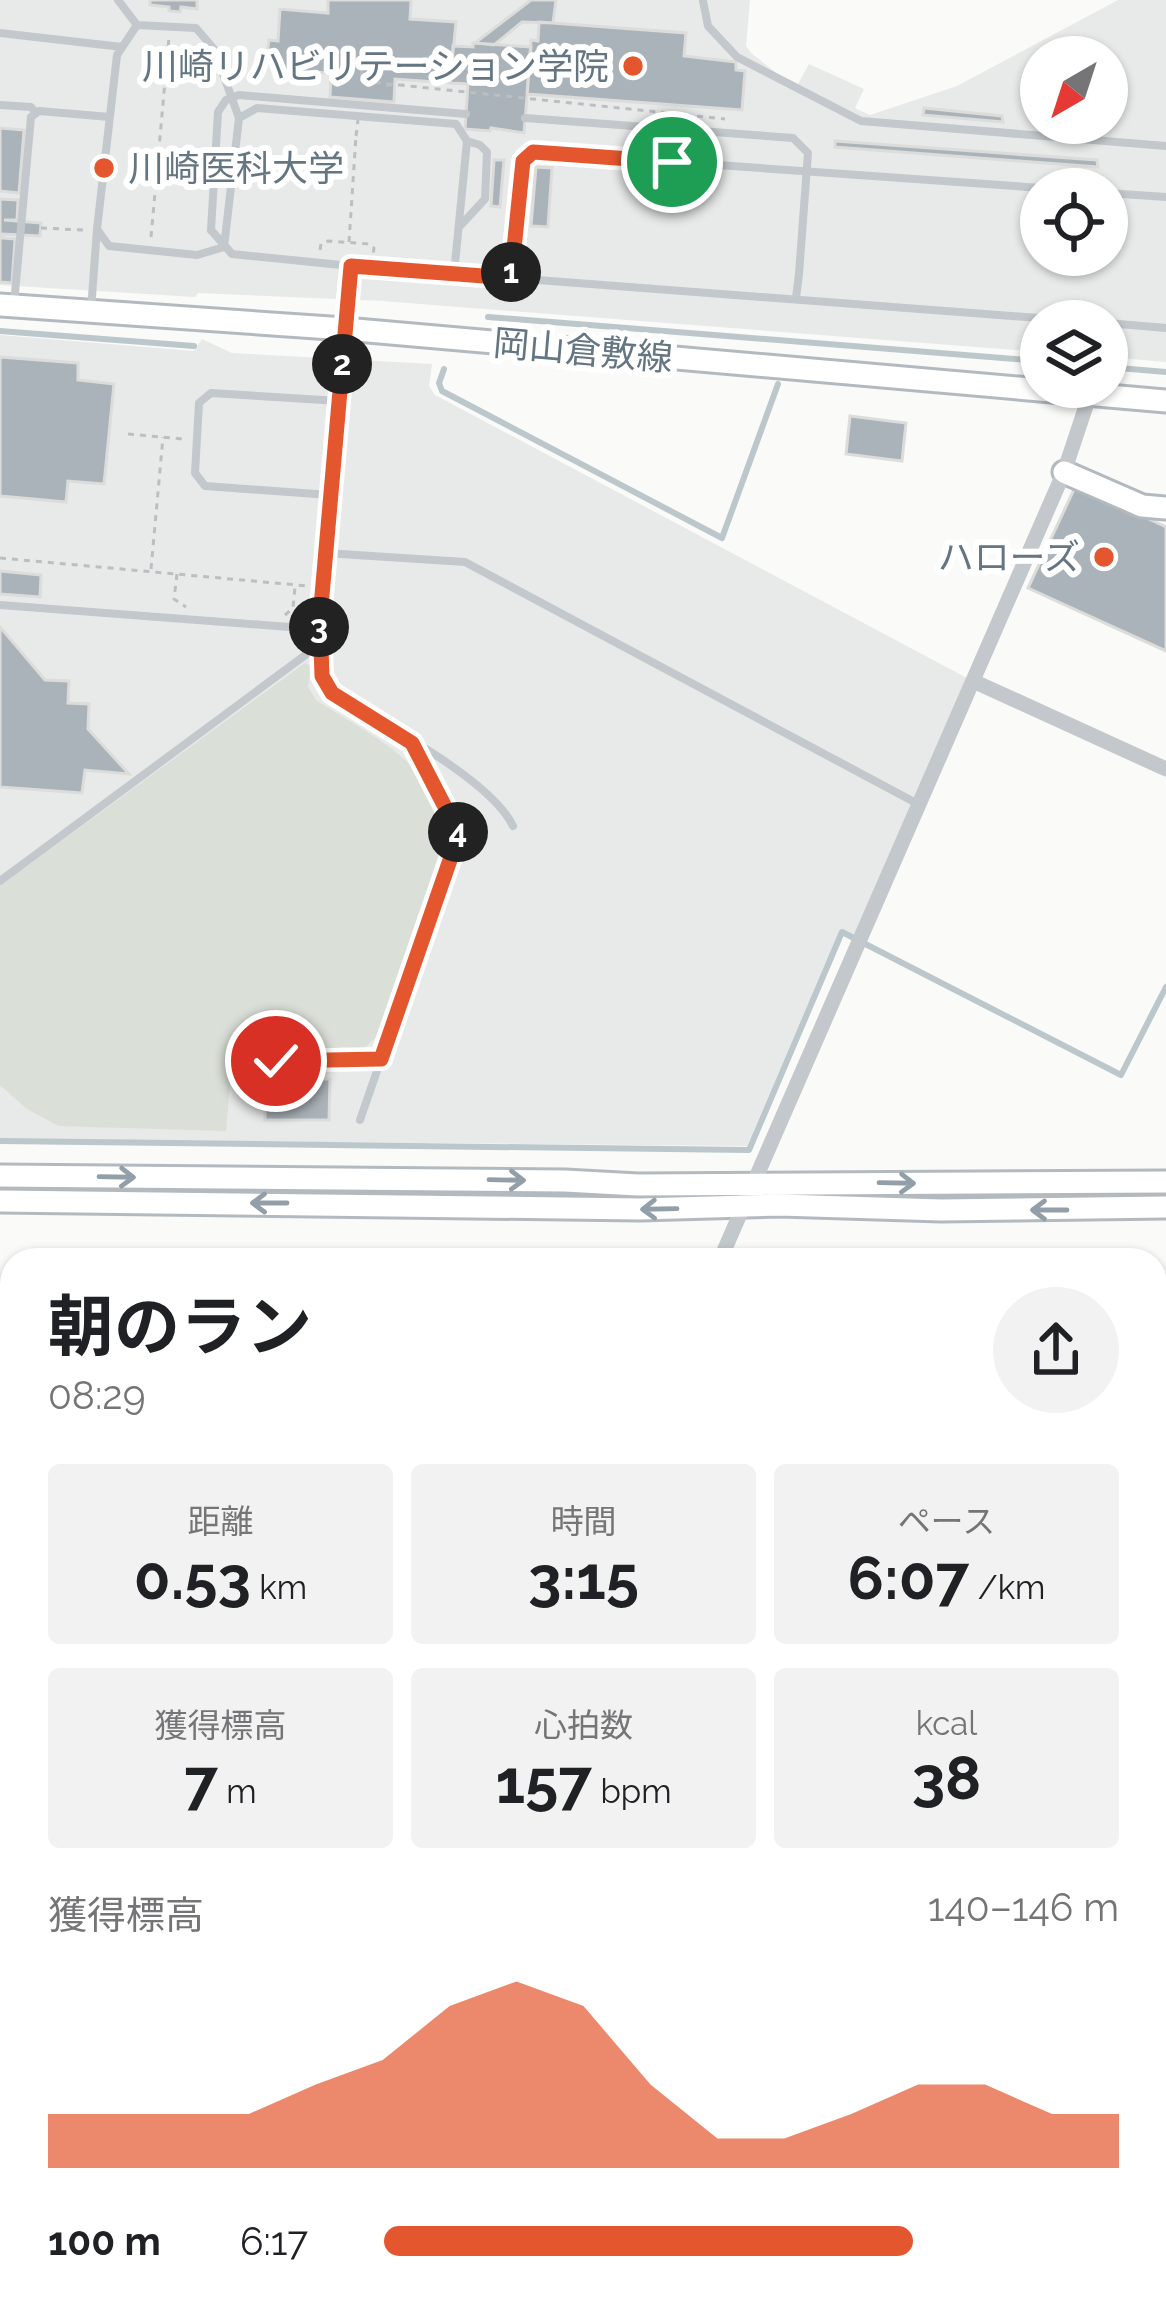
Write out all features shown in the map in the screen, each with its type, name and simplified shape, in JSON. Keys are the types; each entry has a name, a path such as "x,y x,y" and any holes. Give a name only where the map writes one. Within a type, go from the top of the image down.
{"street":[{"name":"岡山倉敷線","path":"7,305 345,329 1020,388"},
{"name":"岡山倉敷線","path":"1128,398 1166,401"},
{"path":"725,1248 1064,472 1085,408"},
{"path":"1064,472 1142,506 1166,508"},
{"path":"973,681 1166,769"},
{"path":"0,1176 638,1185 1166,1182"},
{"path":"0,1201 640,1209 1166,1207"}],"lane":[{"path":"118,0 137,25 196,28 214,49 239,118 224,247"},
{"path":"703,2 708,26 737,57 860,121 1166,146"},
{"path":"91,311 117,55 137,25"},
{"path":"0,33 122,47"},
{"path":"466,114 238,95 226,100 218,112 211,230 232,254 1020,316"},
{"path":"0,105 31,107 36,113"},
{"path":"239,118 257,108 456,124 467,141 454,274"},
{"path":"7,305 31,117 36,113 110,117"},
{"path":"525,118 793,138 808,153 796,298"},
{"path":"459,227 485,199 487,152 467,141"},
{"path":"511,278 523,161 533,152 1020,187"},
{"path":"1128,194 1166,197"},
{"path":"97,229 109,246 197,255 224,247"},
{"path":"351,266 322,587 322,676 332,693 458,771 506,812 513,826"},
{"path":"1128,325 1166,328"},
{"path":"330,495 205,486 195,473 200,403 212,393 339,401"},
{"path":"325,553 465,562 920,805"},
{"path":"0,605 303,628 320,618"},
{"path":"0,881 319,644"},
{"path":"360,1120 459,834 412,743"},
{"path":"276,1061 381,1059"}],"path":[{"path":"150,250 169,43"},
{"path":"362,71 361,81 725,119"},
{"path":"349,242 356,136"},
{"path":"41,228 97,229"},
{"path":"320,254 321,244 328,241 349,242 370,244 373,257"},
{"path":"128,434 197,440"},
{"path":"151,571 163,437"},
{"path":"0,558 322,587"},
{"path":"177,574 175,598 188,608"},
{"path":"284,615 293,608 295,585"}],"shaded area":[{"path":"0,0 750,0 746,46 751,53 798,84 809,64 864,89 855,108 870,115 957,86 1020,52 1020,144 1128,144 1128,36 1051,36 1118,0 1166,0 1166,362 1128,359 1128,300 1020,300 1020,350 382,301 198,293 195,297 0,285"},
{"path":"0,335 194,351 202,339 232,353 432,364 429,386 435,395 967,678 854,935 840,930 747,1146 0,1139"},
{"path":"305,663 311,666 308,687 316,700 406,760 436,800 444,825 447,855 390,1025 363,1049 342,1047 322,1057 265,1055 266,1068 231,1072 226,1131 59,1126 27,1109 0,1085 0,886"}],"building":[{"path":"150,0 197,0 197,9 169,11 169,7 150,5"},
{"path":"328,0 411,0 410,19 456,22 450,83 395,79 394,102 330,97 331,73 276,70 276,61 266,60 269,40 278,41 280,9 328,13"},
{"path":"531,0 556,0 553,23 522,22 494,45 475,43"},
{"name":"川崎リハビリテーション学院","path":"539,22 686,33 684,56 736,62 736,70 745,71 742,110 527,94 531,40 538,41"},
{"path":"473,43 531,47 524,133 465,129 468,84 450,83 453,46 473,47"},
{"path":"924,108 1002,116 1003,122 923,115"},
{"path":"0,128 24,130 19,193 0,191"},
{"path":"835,141 1097,160 1098,167 835,147"},
{"path":"494,160 504,160 500,207 491,206"},
{"path":"536,167 552,168 548,227 531,226"},
{"path":"0,199 18,200 17,220 4,220 41,223 40,236 3,234 2,238 15,239 12,283 0,282"},
{"path":"0,357 78,363 78,380 114,384 104,484 68,481 66,502 0,496"},
{"path":"850,416 906,423 902,461 846,454"},
{"name":"ハローズ","path":"1076,485 1166,527 1166,651 1028,588"},
{"path":"0,571 41,575 40,597 0,594"},
{"path":"0,627 45,680 69,681 68,703 89,704 88,729 129,774 85,770 82,793 0,787"},
{"path":"265,1079 330,1079 329,1120 265,1120"}],"waterway":[{"path":"488,317 1020,359"},
{"path":"0,331 194,346"},
{"path":"444,369 439,383 442,391 722,538 778,384"},
{"path":"1128,369 1166,372"},
{"path":"0,1141 749,1150 842,932 1121,1075 1166,987"}],"place":[{"name":"川崎リハビリテーション学院","path":"633,66"},
{"name":"川崎医科大学","path":"104,168"},
{"name":"ハローズ","path":"1104,557"}],"route":[{"path":"276,1061 381,1059 459,834 412,743 332,693 322,676 320,618 351,266 511,278 523,161 533,152 672,162"}]}
